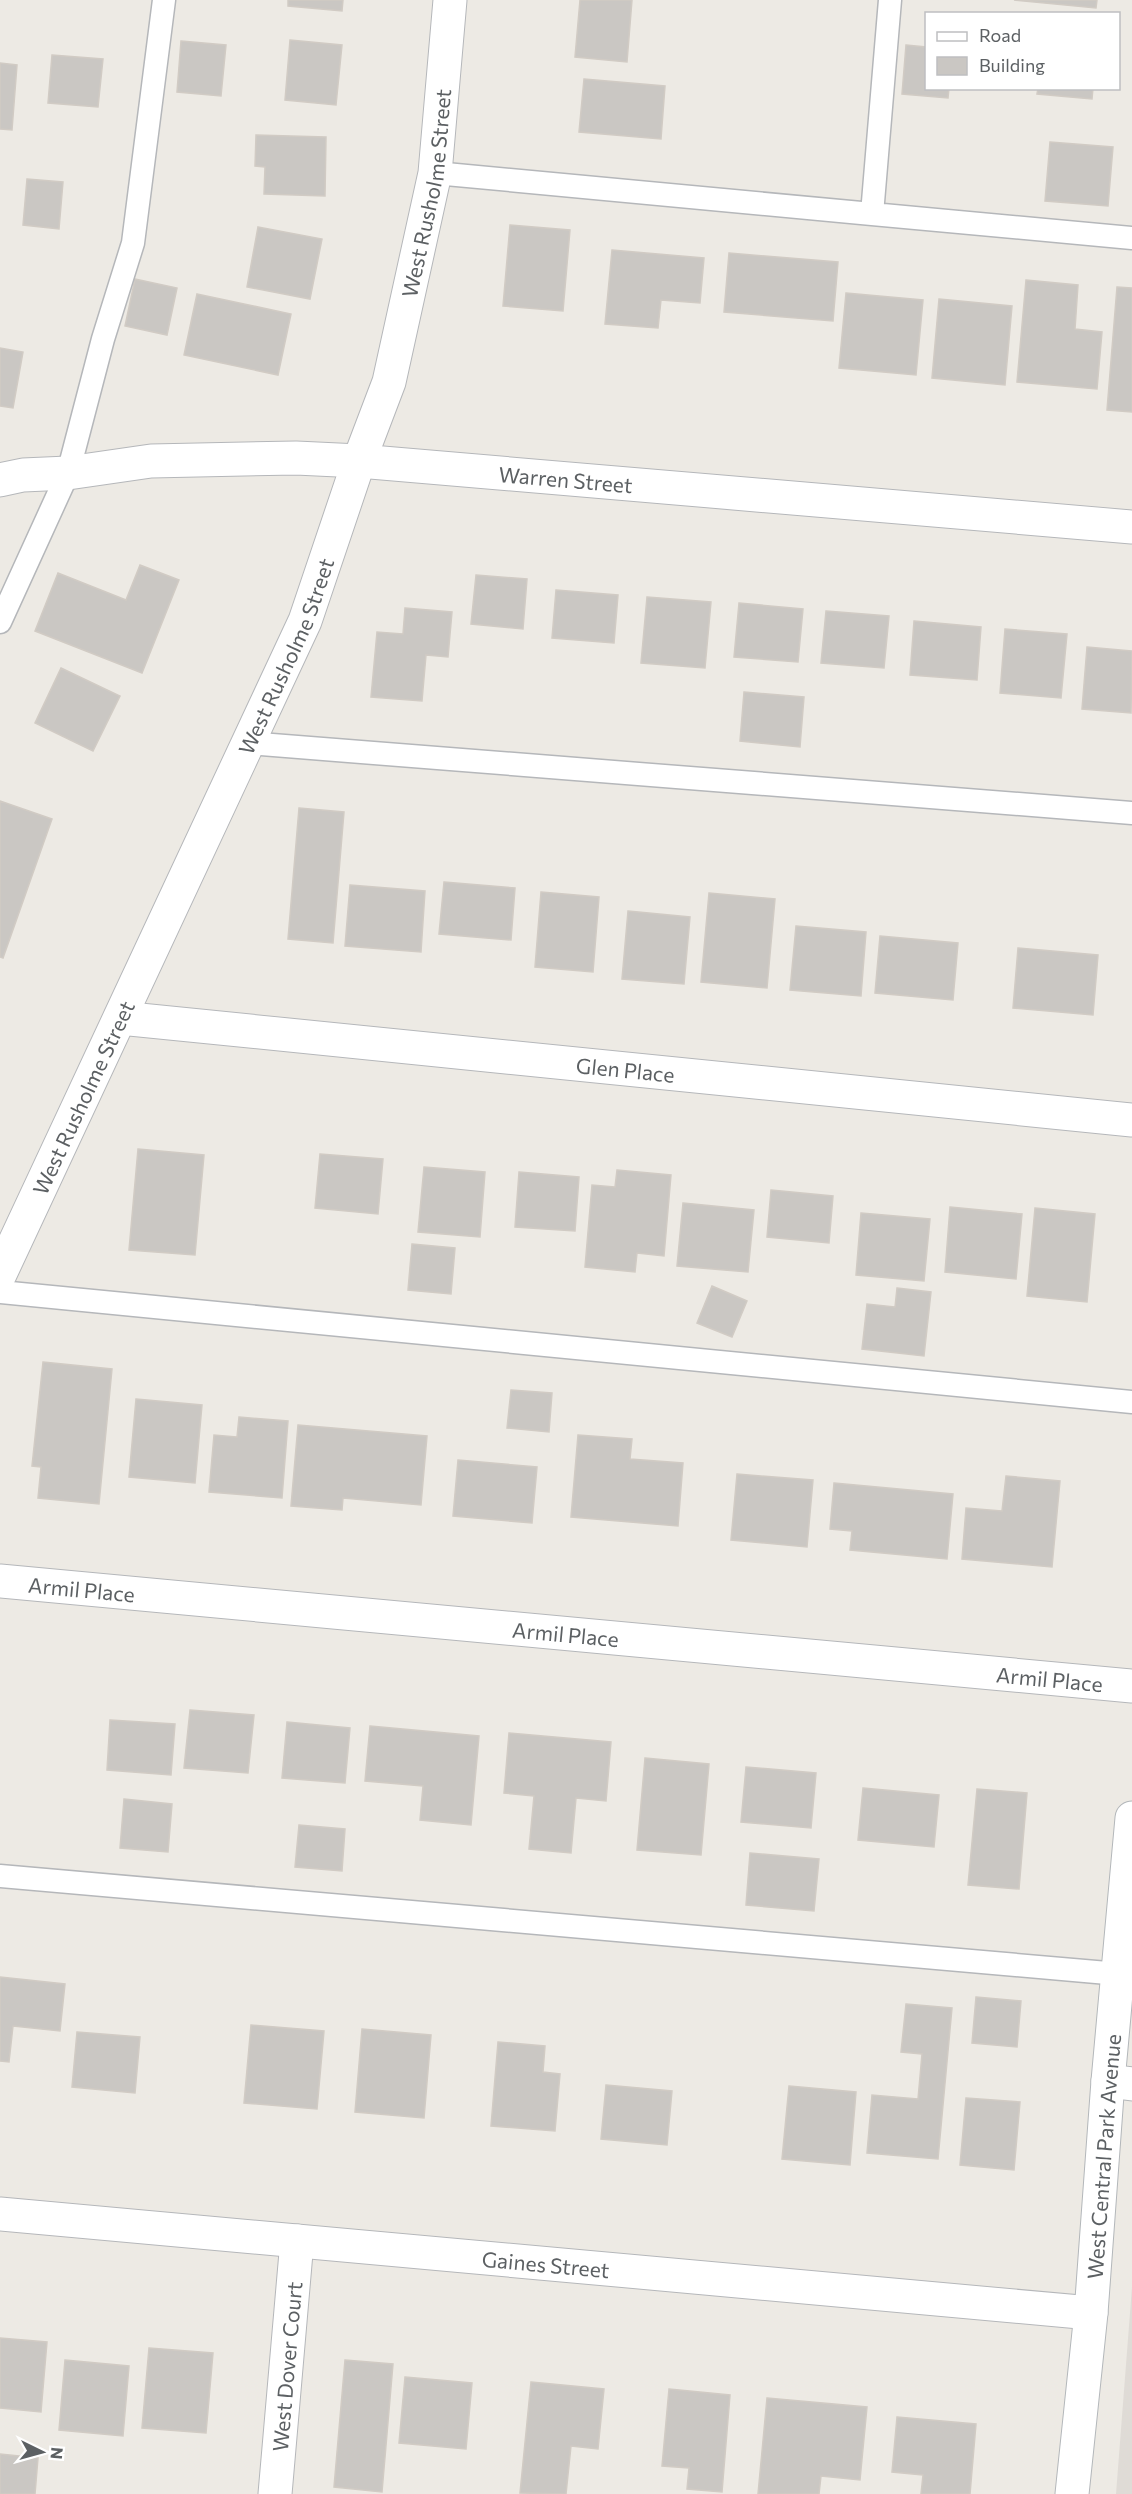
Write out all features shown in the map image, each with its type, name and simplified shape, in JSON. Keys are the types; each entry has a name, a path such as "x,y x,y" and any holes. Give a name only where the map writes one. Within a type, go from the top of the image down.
{"street":[{"name":"West Rusholme Street","path":"0,1274 305,621 359,461 389,382 435,173 450,0"},
{"name":"Warren Street","path":"0,480 23,475 68,473 152,461 296,458 359,461 1132,527"},
{"name":"Glen Place","path":"120,1018 1132,1120"},
{"name":"Armil Place","path":"0,1581 1132,1686"},
{"name":"West Central Park Avenue","path":"1072,2494 1091,2313 1120,2083 1119,1974 1132,1818"},
{"name":"Gaines Street","path":"0,2214 1091,2313"},
{"name":"West Dover Court","path":"275,2494 297,2241"}],"lane":[{"path":"0,622 68,473 103,339 133,243 164,0"},
{"path":"872,214 890,0"},
{"path":"435,173 1132,238"},
{"path":"247,743 1132,813"},
{"path":"0,1292 1132,1402"},
{"path":"0,1876 1119,1974"}],"shaded area":[{"path":"1132,2287 1132,2494 1116,2494"}],"building":[{"path":"288,0 343,0 342,11 288,6"},
{"path":"580,0 632,0 627,62 575,57"},
{"path":"1014,0 1097,0 1096,8"},
{"path":"290,40 342,45 336,105 285,100"},
{"path":"181,41 226,45 221,96 177,92"},
{"path":"906,45 925,47 925,90 949,90 948,98 902,94"},
{"path":"52,55 103,59 98,107 48,103"},
{"path":"0,63 17,65 12,130 0,129"},
{"path":"584,79 665,86 661,139 579,132"},
{"path":"1038,90 1093,90 1092,99 1037,94"},
{"path":"256,135 326,137 325,196 264,194 265,167 255,166"},
{"path":"1050,142 1113,147 1108,206 1045,201"},
{"path":"27,179 63,182 59,229 23,225"},
{"path":"510,225 570,230 563,311 503,306"},
{"path":"258,227 322,239 310,299 247,287"},
{"path":"612,250 704,258 700,303 661,300 658,328 605,324"},
{"path":"729,253 838,262 833,321 724,312"},
{"path":"135,279 177,288 167,335 125,326"},
{"path":"1026,280 1078,285 1075,329 1102,332 1097,389 1017,382"},
{"path":"1117,287 1132,288 1132,412 1107,410"},
{"path":"846,293 923,300 916,375 839,368"},
{"path":"197,294 291,314 278,375 184,355"},
{"path":"939,299 1012,306 1005,385 932,378"},
{"path":"0,348 23,352 13,408 0,406"},
{"path":"140,565 179,580 142,673 35,631 58,573 126,600"},
{"path":"476,575 527,579 523,629 471,624"},
{"path":"556,590 618,595 614,643 552,638"},
{"path":"647,597 711,602 705,668 641,663"},
{"path":"739,603 803,609 798,662 734,657"},
{"path":"405,608 452,612 448,657 426,655 422,701 371,697 377,632 403,634"},
{"path":"826,611 889,616 884,668 821,663"},
{"path":"914,621 981,627 977,680 910,675"},
{"path":"1005,629 1067,634 1061,698 1000,693"},
{"path":"1087,647 1132,651 1131,713 1082,709"},
{"path":"61,668 120,696 93,751 35,723"},
{"path":"744,692 804,697 800,747 740,741"},
{"path":"0,801 52,819 3,958 0,957"},
{"path":"299,808 344,812 333,943 288,939"},
{"path":"444,882 515,888 511,940 439,934"},
{"path":"350,885 425,891 421,952 345,946"},
{"path":"541,892 599,897 593,972 535,967"},
{"path":"709,893 775,899 767,988 701,982"},
{"path":"628,911 690,917 684,984 622,979"},
{"path":"796,926 866,932 861,996 790,990"},
{"path":"880,936 958,943 953,1000 875,993"},
{"path":"1018,948 1098,955 1093,1015 1013,1008"},
{"path":"138,1149 204,1155 195,1255 129,1250"},
{"path":"320,1154 383,1159 378,1214 315,1208"},
{"path":"424,1167 485,1172 480,1237 418,1232"},
{"path":"617,1170 671,1175 664,1256 637,1253 635,1272 585,1267 592,1185 615,1187"},
{"path":"519,1172 579,1177 575,1231 515,1227"},
{"path":"771,1190 833,1196 829,1243 767,1237"},
{"path":"683,1203 754,1210 748,1272 677,1266"},
{"path":"950,1207 1022,1214 1016,1279 945,1272"},
{"path":"1035,1208 1095,1214 1087,1302 1027,1296"},
{"path":"861,1213 930,1219 924,1281 856,1275"},
{"path":"412,1244 455,1248 451,1294 408,1290"},
{"path":"712,1286 747,1301 732,1337 697,1323"},
{"path":"897,1288 931,1292 924,1356 862,1349 867,1304 895,1307"},
{"path":"43,1362 112,1369 99,1504 38,1498 41,1467 32,1466"},
{"path":"511,1390 552,1393 549,1432 507,1428"},
{"path":"136,1399 202,1405 195,1483 129,1477"},
{"path":"239,1417 288,1421 282,1498 209,1492 214,1435 237,1437"},
{"path":"298,1425 427,1436 421,1505 343,1498 342,1510 291,1506"},
{"path":"578,1435 632,1439 630,1459 683,1463 678,1526 571,1517"},
{"path":"458,1460 537,1467 532,1523 453,1516"},
{"path":"737,1474 813,1480 807,1547 731,1540"},
{"path":"1006,1476 1060,1481 1052,1567 962,1559 966,1508 1002,1511"},
{"path":"834,1483 953,1494 947,1559 850,1550 852,1531 830,1529"},
{"path":"190,1710 254,1715 248,1773 184,1768"},
{"path":"110,1720 175,1724 171,1775 107,1770"},
{"path":"287,1722 350,1728 345,1783 282,1778"},
{"path":"370,1726 479,1736 471,1825 420,1820 423,1786 365,1781"},
{"path":"509,1733 611,1742 606,1801 576,1798 571,1853 529,1849 534,1796 504,1793"},
{"path":"645,1758 709,1764 701,1855 637,1850"},
{"path":"746,1767 816,1773 811,1828 741,1822"},
{"path":"863,1788 939,1795 934,1847 858,1840"},
{"path":"977,1789 1027,1793 1019,1889 968,1885"},
{"path":"124,1799 172,1804 168,1852 120,1848"},
{"path":"299,1825 345,1829 342,1871 295,1867"},
{"path":"750,1853 819,1859 814,1911 746,1905"},
{"path":"0,1977 65,1984 60,2031 13,2026 9,2062 0,2061"},
{"path":"976,1997 1021,2001 1017,2047 972,2043"},
{"path":"906,2004 952,2008 938,2159 867,2153 872,2095 918,2099 922,2054 901,2052"},
{"path":"251,2025 324,2031 317,2109 244,2103"},
{"path":"362,2029 431,2035 424,2118 355,2112"},
{"path":"77,2032 140,2037 135,2093 72,2087"},
{"path":"498,2042 545,2046 543,2072 560,2074 555,2131 491,2126"},
{"path":"606,2085 672,2091 667,2145 601,2139"},
{"path":"789,2086 856,2092 850,2165 782,2159"},
{"path":"966,2098 1020,2102 1014,2170 960,2165"},
{"path":"0,2338 47,2342 41,2412 0,2408"},
{"path":"149,2348 213,2353 206,2433 142,2428"},
{"path":"65,2360 129,2366 123,2436 59,2430"},
{"path":"345,2360 393,2364 382,2492 334,2487"},
{"path":"405,2377 472,2383 466,2449 399,2443"},
{"path":"531,2382 604,2389 598,2449 571,2446 566,2494 520,2493"},
{"path":"669,2389 730,2395 722,2492 687,2489 689,2468 662,2466"},
{"path":"767,2398 867,2407 860,2480 821,2476 819,2494 758,2494"},
{"path":"897,2417 976,2424 970,2494 921,2494 923,2475 892,2472"},
{"path":"0,2454 38,2458 35,2494 0,2494"}]}
